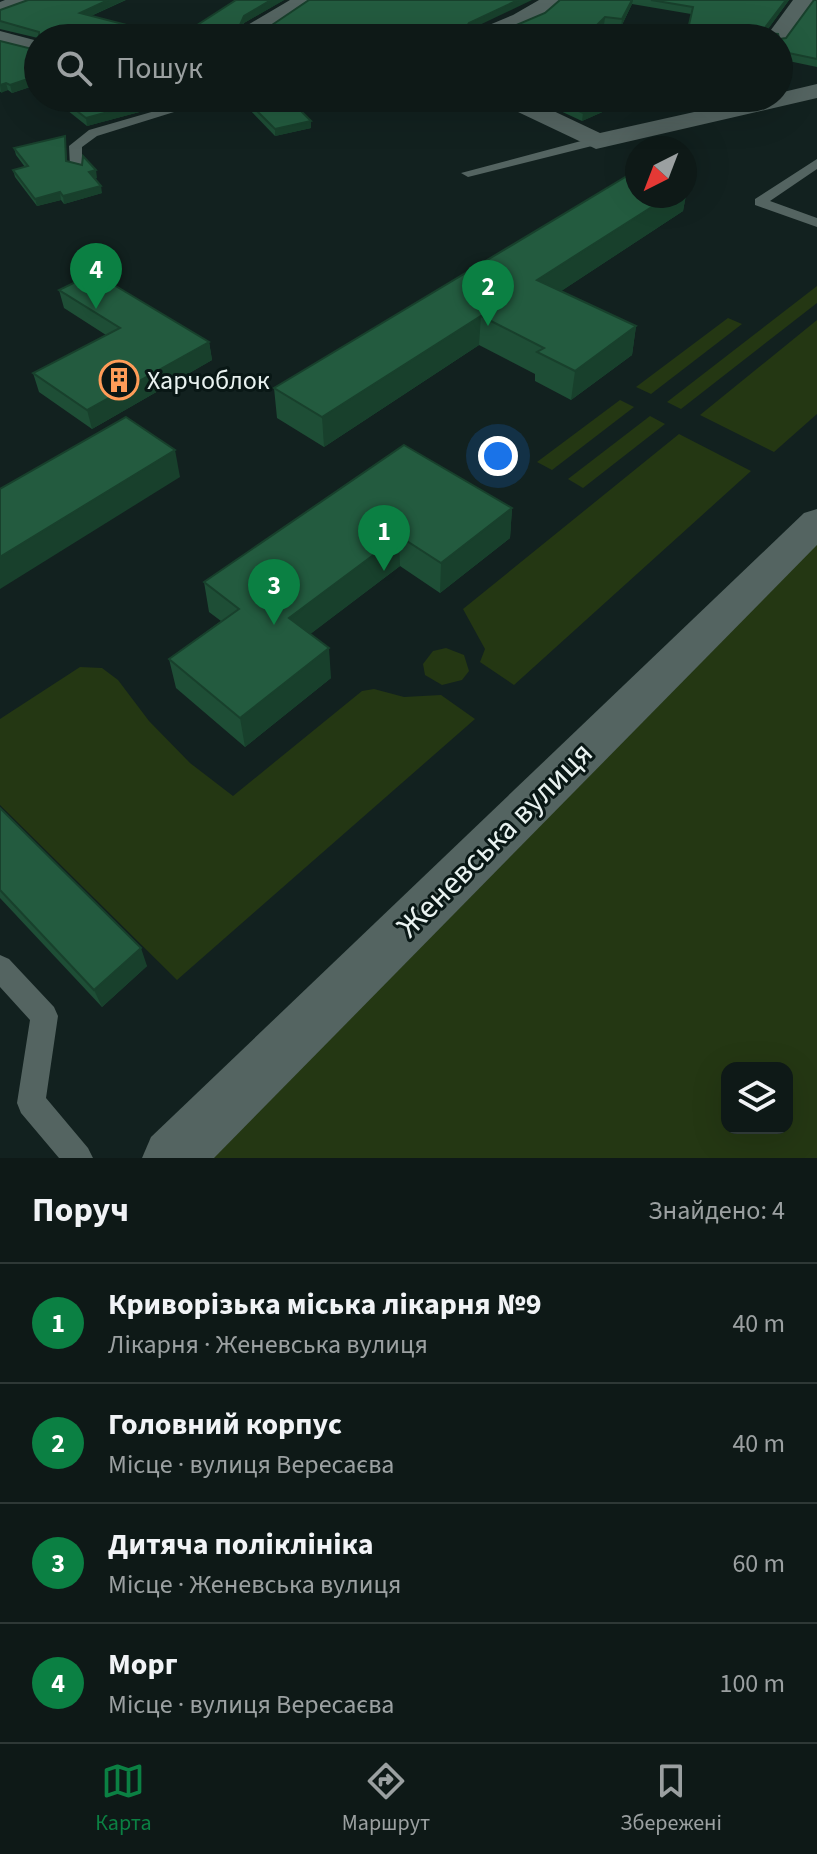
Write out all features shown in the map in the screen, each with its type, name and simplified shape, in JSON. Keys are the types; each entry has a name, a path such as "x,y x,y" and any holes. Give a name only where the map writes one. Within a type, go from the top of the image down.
{"street":[{"path":"0,10 22,0"},
{"path":"266,24 305,0"},
{"path":"511,24 553,0"},
{"path":"786,24 804,0"},
{"path":"0,38 24,44"},
{"path":"793,95 817,91"},
{"path":"536,112 596,141 709,112"},
{"name":"Женевська вулиця","path":"172,1158 817,522"}],"lane":[{"path":"77,167 75,146 93,133 165,112"},
{"path":"468,173 596,141"},
{"path":"817,163 760,202 817,223"},
{"path":"0,968 44,1016 31,1103 78,1158"}],"green space":[{"path":"817,286 817,303 681,409 667,402"},
{"path":"728,318 742,324 651,394 636,387"},
{"path":"817,320 817,414 774,452 700,415"},
{"path":"620,400 634,407 552,470 537,462"},
{"path":"650,416 665,424 583,488 568,479"},
{"path":"679,434 751,471 514,685 480,662 485,649 463,609"},
{"path":"817,522 817,1158 172,1158"},
{"path":"446,648 464,655 469,671 462,680 442,685 425,675 423,664 433,651"},
{"path":"80,667 102,668 118,680 149,721 190,763 233,796 362,691 374,689 404,697 441,695 475,719 177,980 0,805 0,719"}],"building":[{"path":"28,0 108,0 80,13 123,24 24,24 24,28 0,21 0,10"},
{"path":"236,0 271,0 244,16 240,24 199,24"},
{"path":"309,0 518,0 469,23 273,24"},
{"path":"560,0 632,0 622,19 605,17 598,24 519,24 545,13"},
{"path":"651,0 786,0 768,24 689,24 693,7"},
{"path":"817,0 817,59 793,54 793,28"},
{"path":"0,41 24,47 24,80 0,85"},
{"path":"78,112 108,112 86,118"},
{"path":"258,112 302,112 311,121 275,129"},
{"path":"65,136 66,161 82,165 83,156 96,170 89,172 101,186 63,196 60,192 35,199 13,170 28,166 14,148"},
{"path":"625,177 625,208 650,208 537,280 636,326 575,371 537,352 544,348 481,316 322,417 274,388"},
{"path":"94,273 209,342 87,410 33,373 120,328 59,290"},
{"path":"126,417 175,450 0,557 0,489"},
{"path":"404,445 512,508 441,563 399,536 289,618 329,648 240,718 169,659 239,609 204,582"},
{"path":"0,808 141,948 94,990 0,890"}],"place":[{"name":"Морг","path":"96,309"},
{"name":"Головний корпус","path":"488,326"},
{"name":"Харчоблок","path":"119,380"},
{"name":"Криворізька міська лікарня №9","path":"384,571"},
{"name":"Дитяча поліклініка","path":"274,625"}]}
